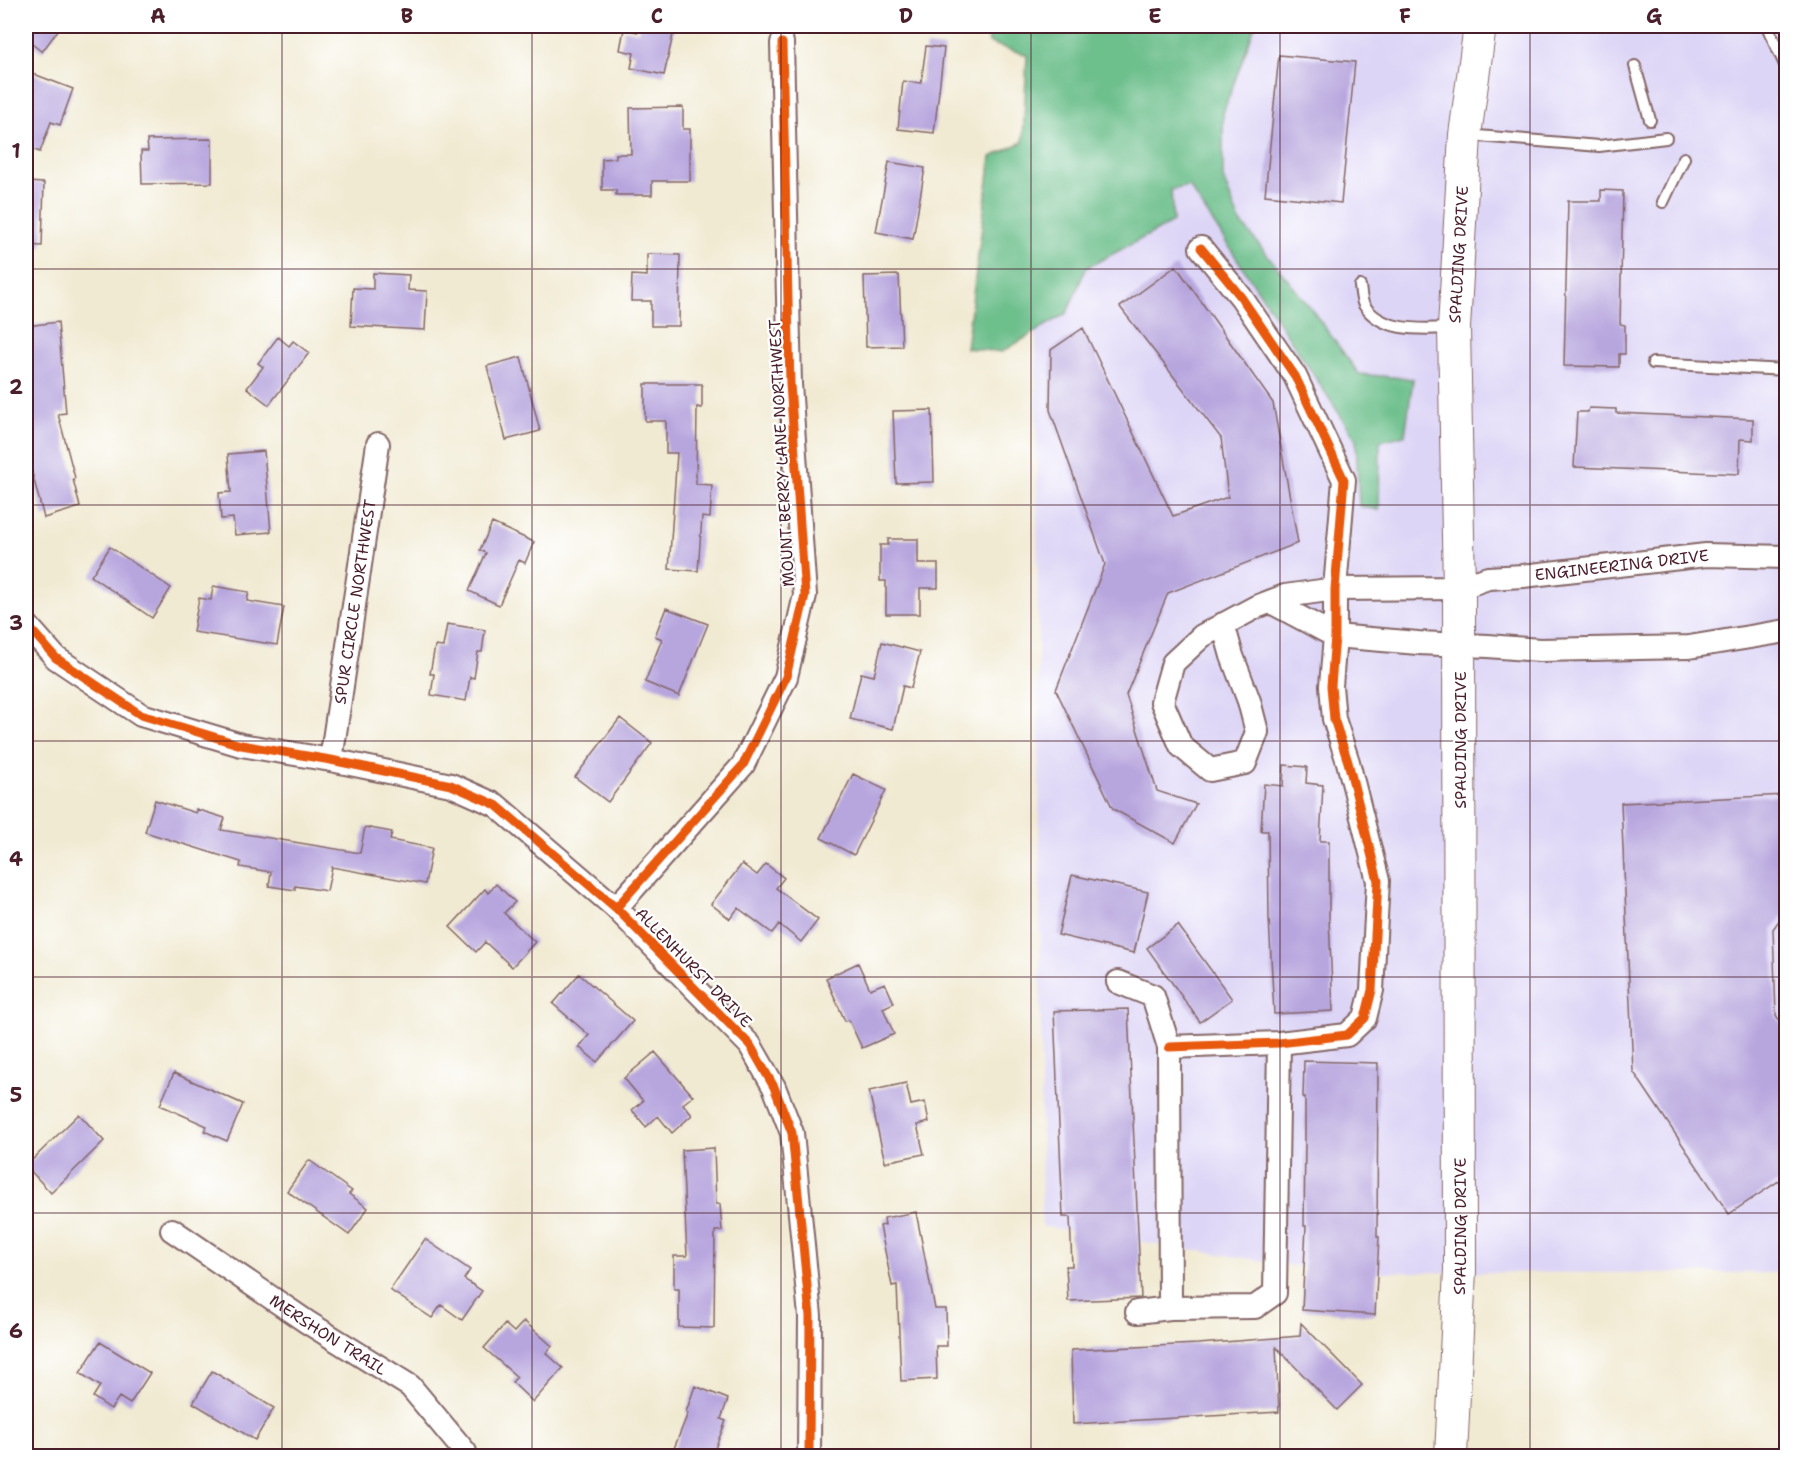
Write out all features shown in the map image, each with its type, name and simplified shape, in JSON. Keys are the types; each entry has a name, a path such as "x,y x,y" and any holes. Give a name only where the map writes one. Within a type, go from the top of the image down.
{"main road":[{"name":"SPALDING DRIVE","path":"1451,1456 1460,1270 1460,645 1454,328 1465,135 1480,26"}],"street":[{"name":"MOUNT BERRY LANE NORTHWEST","path":"615,909 743,765 786,677 805,595 790,384 782,44"},
{"path":"1169,1047 1279,1043 1347,1035 1365,1018 1372,990 1378,880 1348,762 1334,719 1331,686 1335,636 1335,590 1344,480 1294,376 1241,297 1202,248"},
{"name":"SPUR CIRCLE NORTHWEST","path":"331,760 378,444"},
{"name":"ENGINEERING DRIVE","path":"1223,624 1257,732 1245,763 1210,770 1181,746 1162,702 1173,663 1202,636 1223,624 1285,596 1335,590 1459,588 1488,578 1706,555 1786,557"},
{"path":"1270,602 1335,636 1418,644 1540,650 1689,647 1786,631"},
{"name":"ALLENHURST DRIVE","path":"26,624 56,658 141,715 241,745 331,760 451,785 496,805 615,909 750,1045 774,1087 792,1133 810,1316 809,1451 807,1456"},
{"path":"1118,982 1153,996 1169,1047 1170,1308"},
{"path":"1137,1312 1170,1308 1255,1307 1275,1293 1279,1043"},
{"name":"MERSHON TRAIL","path":"172,1230 307,1322 410,1386 466,1456"}],"lane":[{"path":"1767,26 1786,67"},
{"path":"1635,66 1650,120"},
{"path":"1465,135 1599,146 1666,138"},
{"path":"1663,202 1684,158"},
{"path":"1360,286 1363,303 1378,319 1401,327 1454,328"},
{"path":"1653,363 1786,370"}],"shaded area":[{"path":"1034,26 1786,26 1786,1273 1333,1272 1042,1226"}],"green space":[{"path":"987,26 1255,26 1223,113 1223,178 1239,220 1309,306 1359,374 1413,379 1405,435 1380,441 1379,510 1359,506 1356,439 1189,186 1171,190 1173,222 1086,268 1067,313 1002,352 966,348 991,157 1023,142 1027,55 989,43"}],"building":[{"path":"26,26 61,26 42,52 26,39"},
{"path":"639,26 675,26 664,75 631,68 634,53 620,50 624,29 638,32"},
{"path":"926,46 944,48 934,133 898,129 903,81 921,83"},
{"path":"1279,55 1355,62 1341,203 1265,195"},
{"path":"26,71 73,89 60,125 51,122 40,152 26,147"},
{"path":"683,107 683,129 690,129 690,181 652,181 652,195 616,195 616,190 602,190 602,159 616,158 616,154 631,154 630,108"},
{"path":"212,139 212,183 142,184 141,151 148,151 147,140"},
{"path":"889,162 925,168 913,239 876,232"},
{"path":"26,182 44,183 42,246 26,245"},
{"path":"1601,190 1623,191 1620,324 1625,325 1625,354 1619,354 1619,367 1564,366 1568,201 1601,201"},
{"path":"647,254 680,255 679,326 651,326 651,301 631,301 632,275 647,276"},
{"path":"1176,266 1273,403 1298,543 1168,593 1126,695 1157,791 1196,804 1175,843 1113,809 1056,690 1105,564 1050,410 1051,350 1083,328 1173,516 1228,497 1221,438 1120,307"},
{"path":"373,273 409,275 408,290 427,291 425,330 351,326 353,288 373,289"},
{"path":"899,275 902,346 866,347 864,276"},
{"path":"58,322 66,413 58,414 75,478 73,479 80,507 44,518 26,450 26,326"},
{"path":"278,337 289,346 293,341 309,353 269,405 247,388 263,367 258,363"},
{"path":"521,357 540,431 506,440 487,366"},
{"path":"645,384 702,384 702,408 697,407 696,484 712,485 710,518 702,517 698,571 669,569 677,453 666,453 666,421 645,421"},
{"path":"1589,408 1616,409 1616,413 1753,419 1753,440 1740,439 1739,474 1574,467 1577,412 1588,412"},
{"path":"932,410 934,482 896,483 893,411"},
{"path":"264,451 271,532 235,535 233,518 221,519 219,493 231,492 228,454"},
{"path":"492,523 534,542 525,563 519,560 499,605 469,591 486,553 480,550"},
{"path":"888,539 918,539 918,564 938,564 938,588 920,588 920,614 886,614 886,581 880,581 880,545 888,545"},
{"path":"110,547 171,588 152,618 91,576"},
{"path":"213,586 249,592 247,601 284,607 277,645 193,632 199,598 211,600"},
{"path":"666,608 708,624 679,696 645,682 662,639 655,636"},
{"path":"447,624 485,630 482,652 478,652 474,678 470,677 466,701 431,695 434,674 430,674 435,646 443,647"},
{"path":"882,642 920,652 911,688 903,686 893,729 850,719 861,673 874,676"},
{"path":"620,718 652,743 608,802 575,777"},
{"path":"1284,765 1307,767 1306,783 1323,785 1320,841 1329,841 1329,918 1333,1011 1274,1014 1269,919 1268,831 1261,831 1264,784 1283,786"},
{"path":"853,774 886,790 854,855 821,838"},
{"path":"1786,795 1786,911 1773,929 1776,1015 1786,1032 1786,1176 1729,1214 1633,1071 1621,803"},
{"path":"155,800 196,813 196,809 225,818 221,830 360,853 365,827 392,832 390,840 432,848 425,884 332,867 327,891 295,886 295,890 269,886 271,872 240,867 241,862 145,832"},
{"path":"742,864 757,875 766,864 784,878 776,888 818,920 801,942 779,924 772,933 738,908 730,919 711,904"},
{"path":"1072,875 1148,892 1134,953 1058,935"},
{"path":"496,884 515,902 504,913 535,942 512,967 485,942 476,952 450,927 485,889 488,893"},
{"path":"1178,925 1232,999 1200,1022 1147,948"},
{"path":"858,963 870,989 885,983 894,1003 883,1008 894,1034 862,1048 849,1020 845,1021 826,978"},
{"path":"579,974 633,1021 597,1062 579,1047 589,1035 553,1004"},
{"path":"1128,1009 1141,1298 1068,1301 1066,1266 1072,1266 1070,1217 1063,1217 1054,1011"},
{"path":"655,1052 693,1096 683,1104 692,1115 672,1133 658,1116 646,1127 632,1110 643,1101 624,1078"},
{"path":"1304,1061 1378,1063 1377,1237 1379,1237 1375,1315 1302,1310 1306,1226 1304,1226"},
{"path":"174,1073 243,1104 227,1141 204,1131 207,1126 160,1105"},
{"path":"906,1083 911,1105 925,1102 929,1122 917,1125 924,1154 885,1162 869,1091"},
{"path":"79,1114 104,1141 51,1193 26,1166"},
{"path":"714,1148 716,1204 720,1204 722,1231 715,1231 714,1328 679,1327 679,1289 674,1289 674,1256 687,1256 682,1150"},
{"path":"309,1160 352,1191 349,1194 368,1208 349,1235 287,1191"},
{"path":"916,1212 935,1309 946,1309 947,1346 936,1346 937,1379 901,1381 897,1285 892,1286 880,1226 885,1225 884,1218"},
{"path":"425,1239 470,1270 464,1279 482,1291 462,1320 441,1305 432,1318 390,1290"},
{"path":"524,1321 552,1346 546,1353 563,1368 533,1402 512,1382 517,1377 484,1348 505,1324 514,1332"},
{"path":"1301,1323 1362,1385 1337,1410 1276,1347 1279,1412 1073,1424 1071,1350 1300,1336"},
{"path":"100,1342 150,1373 130,1404 119,1397 111,1409 93,1397 100,1386 80,1373"},
{"path":"212,1371 274,1408 255,1440 193,1403"},
{"path":"695,1386 728,1399 721,1419 726,1421 712,1456 671,1456 688,1413 686,1412"}],"cycle path":[{"path":"616,908 743,765 786,677 805,595 790,384 782,43"},
{"path":"1169,1047 1279,1043 1347,1035 1365,1018 1372,990 1378,881 1348,762 1334,719 1331,686 1335,636 1335,589 1344,480 1295,376 1241,297 1201,248"},
{"path":"26,624 56,658 141,715 241,745 331,760 451,785 496,805 616,908 750,1045 774,1087 792,1133 810,1316 809,1451 807,1456"}]}
